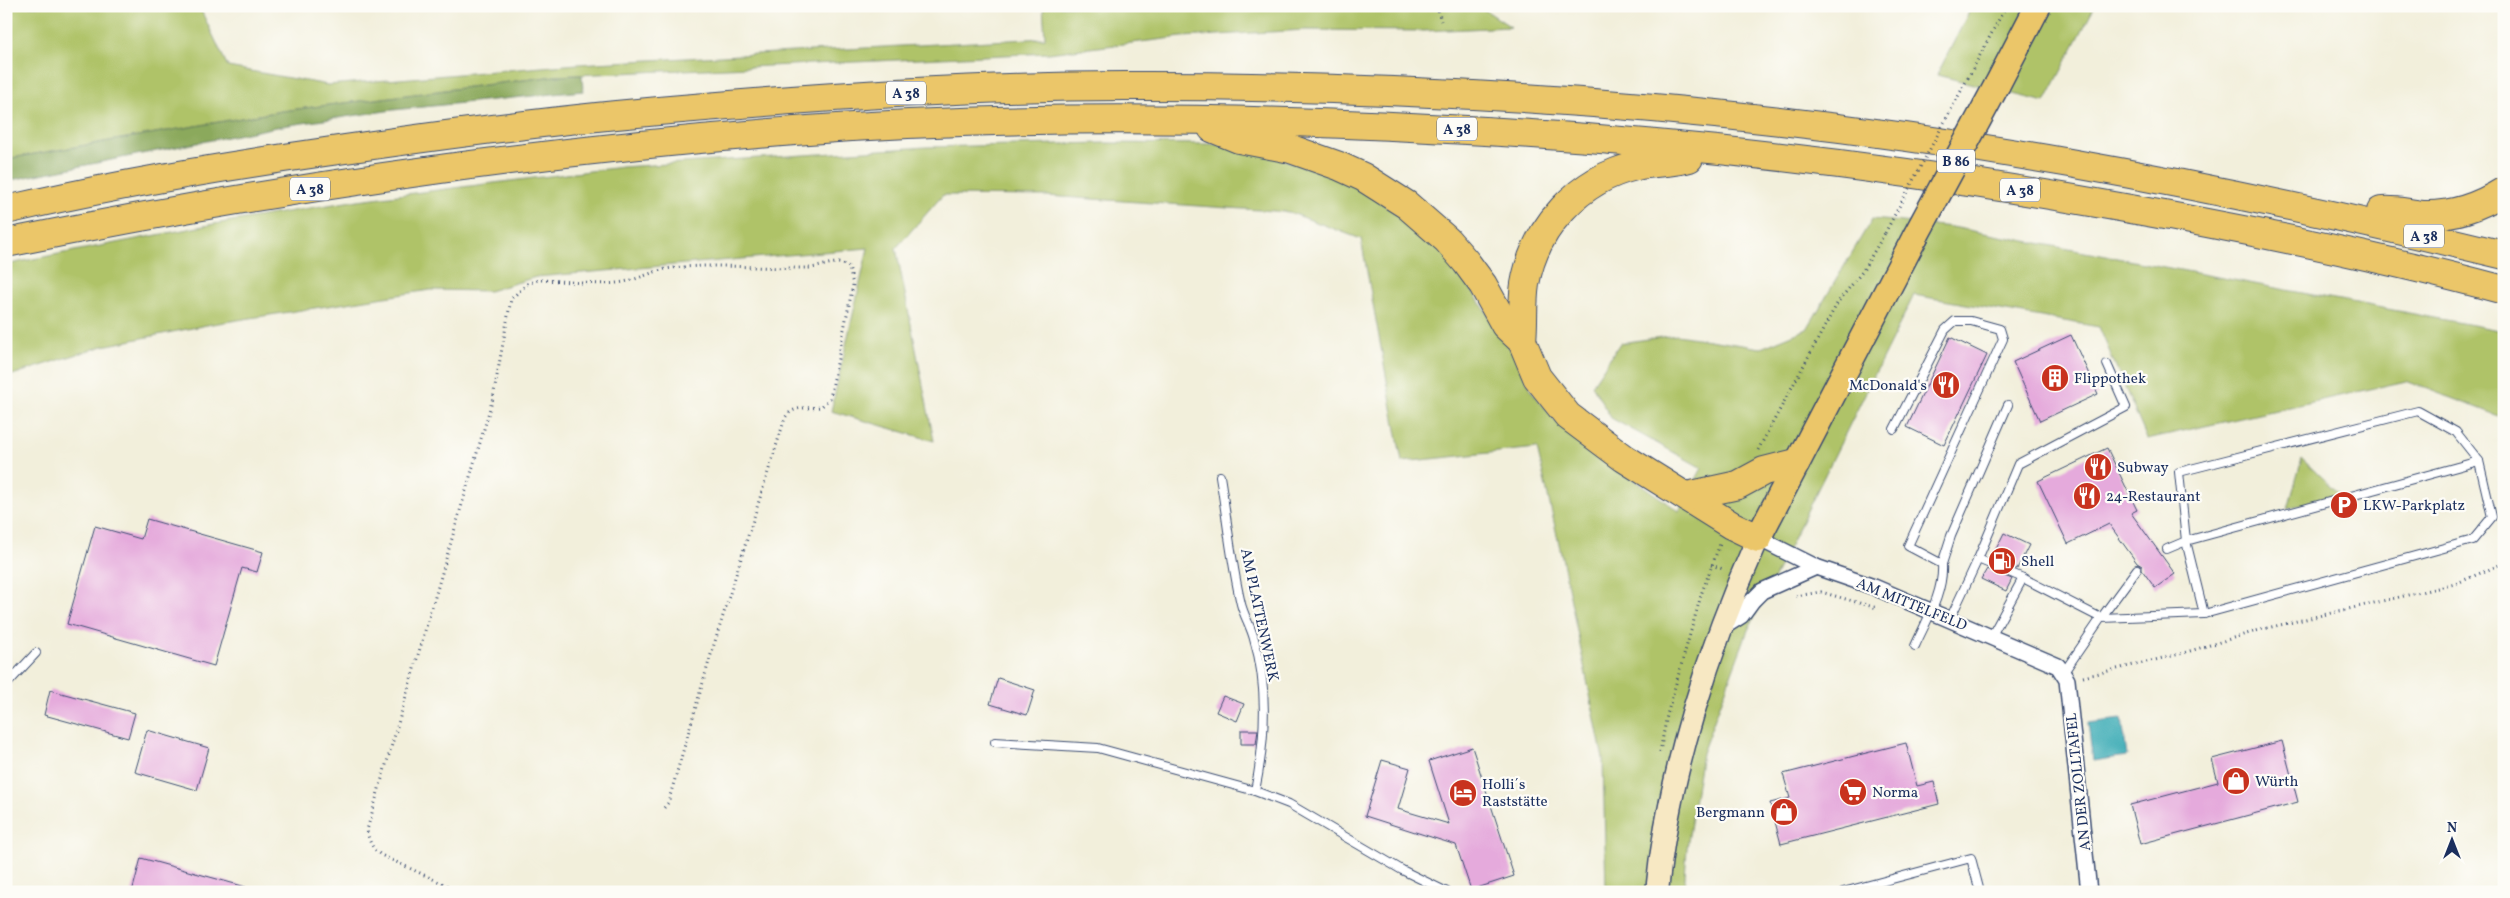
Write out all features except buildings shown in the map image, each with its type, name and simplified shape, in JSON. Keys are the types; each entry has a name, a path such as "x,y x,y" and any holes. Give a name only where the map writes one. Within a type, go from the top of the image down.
{"highway":[{"name":"A 38","path":"6,210 72,194 266,160 524,124 798,99 972,89 1123,86 1306,88 1484,96 1664,110 1905,138 2055,160 2345,216 2504,255"},
{"name":"A 38","path":"6,243 182,209 440,168 617,147 823,129 974,123 1192,120 1341,124 1529,133 1722,150 2020,190 2208,222 2330,248 2504,290"},
{"path":"1192,120 1238,139 1315,156 1355,173 1385,190 1420,216 1447,240 1483,284 1505,325 1522,341 1537,378 1568,416 1601,442 1731,525 1758,538"},
{"path":"1522,341 1525,285 1530,266 1546,230 1570,201 1585,189 1618,171 1656,162 1677,161 1722,150"},
{"path":"2345,216 2384,210 2423,215 2452,212 2487,201 2504,191"},
{"path":"1687,496 1738,485 1764,471 1796,463"}],"main road":[{"name":"B 86","path":"1758,538 2038,6"},
{"path":"1657,892 1664,836 1681,758 1722,628 1758,538"}],"street":[{"name":"AM MITTELFELD","path":"1758,538 1816,567 1931,611 2047,660 2058,666 2065,676"},
{"path":"1722,628 1741,616 1762,591 1816,567"},
{"name":"AN DER ZOLLTAFEL","path":"2065,676 2089,892"}],"lane":[{"path":"1894,429 1945,330 1955,321 1971,321 2000,329 2003,339 1908,546 1942,564"},
{"path":"1950,619 1978,559 2018,464 2126,407 2107,364"},
{"path":"1915,646 1931,611 1943,576 1942,564 1951,536 2008,405"},
{"path":"1978,559 2023,578 2101,618 2204,614 2473,540 2492,517 2479,461 2456,432 2418,411 2180,472 2186,541 2204,614"},
{"path":"2167,549 2186,541 2479,461"},
{"name":"AM PLATTENWERK","path":"1220,476 1242,604 1255,640 1261,676 1263,739 1255,790"},
{"path":"2065,676 2101,618 2136,569"},
{"path":"1990,637 2023,578"},
{"path":"6,685 36,653"},
{"path":"995,742 1098,748 1255,790 1289,804 1402,870 1447,892"},
{"path":"1843,892 1971,858 1980,892"}],"path":[{"path":"1437,6 1441,21"},
{"path":"1885,233 2006,6"},
{"path":"461,892 381,855 368,840 367,830 493,398 511,299 527,284 538,280 617,283 636,280 657,270 672,268 727,265 814,268 837,262 844,263 849,267 853,285 830,398 821,407 795,409 789,412 785,418 712,651 668,803 662,810"},
{"path":"2065,676 2117,670 2263,629 2455,584 2504,564"}],"green space":[{"path":"6,6 199,6 228,67 328,85 578,64 1045,38 1043,6 1479,6 1511,27 1424,31 1305,30 1182,37 1048,53 555,76 282,111 6,159"},
{"path":"1972,6 2095,6 2045,102 1937,75"},
{"path":"582,75 583,91 393,110 282,126 6,181 6,159 282,111 555,76"},
{"path":"1105,143 1212,144 1246,148 1355,182 1446,252 1508,344 1533,393 1555,421 1583,444 1679,511 1702,468 1611,418 1592,385 1620,343 1677,335 1761,348 1807,329 1872,219 1952,227 2504,331 2504,418 2406,381 2147,439 2099,327 1914,295 1748,630 1702,753 1687,848 1684,892 1606,892 1603,759 1562,557 1537,448 1402,462 1361,239 1289,212 1047,196 943,195 896,248 934,441 831,411 868,248 536,277 489,291 430,290 212,324 103,346 6,377 6,265 33,259 214,224 358,200 622,167 926,147"},
{"path":"2302,459 2340,495 2288,508"}],"water":[{"path":"2122,719 2127,756 2093,761 2088,723"}],"place":[{"name":"Flippothek","path":"2055,378"},
{"name":"McDonald's","path":"1946,385"},
{"name":"Subway","path":"2098,467"},
{"name":"24-Restaurant","path":"2087,496"},
{"name":"LKW-Parkplatz","path":"2344,505"},
{"name":"Shell","path":"2002,561"},
{"name":"Würth","path":"2236,781"},
{"name":"Norma","path":"1853,792"},
{"name":"Holli´s Raststätte","path":"1463,793"},
{"name":"Bergmann","path":"1784,812"}]}
